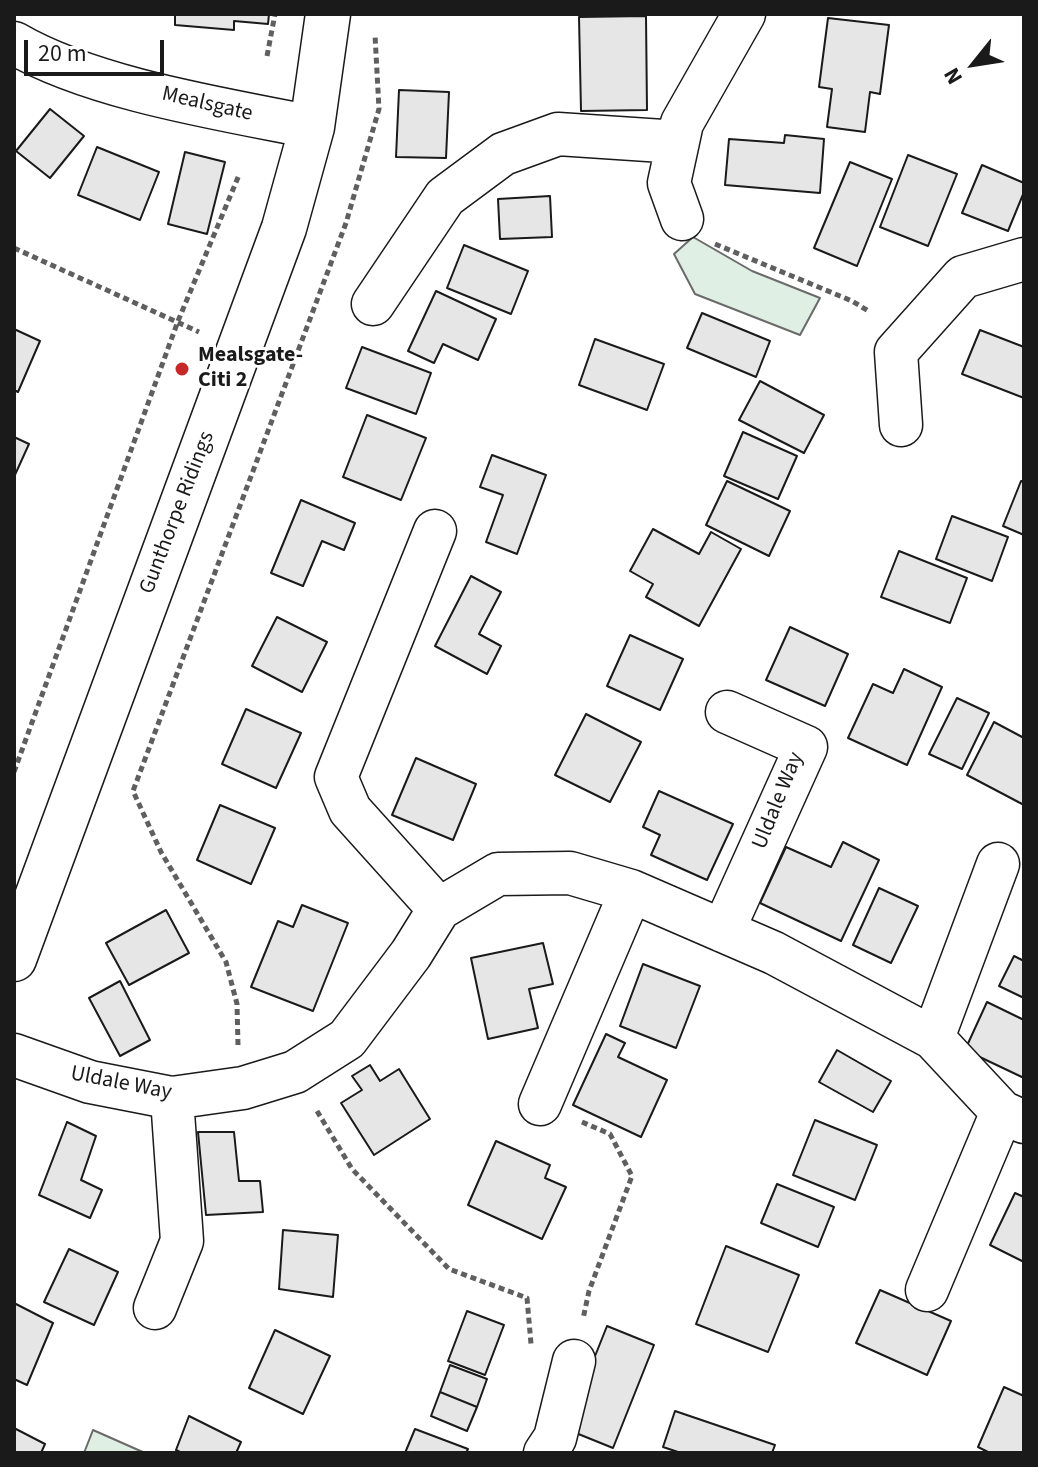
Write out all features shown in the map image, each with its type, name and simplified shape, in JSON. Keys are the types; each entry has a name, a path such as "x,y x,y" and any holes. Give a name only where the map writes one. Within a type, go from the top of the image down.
{"street":[{"name":"Gunthorpe Ridings","path":"14,959 279,242 312,127 328,14"},
{"path":"682,219 669,183 682,123 744,14"},
{"name":"Mealsgate","path":"14,43 77,70 179,101 312,127"},
{"path":"373,304 445,197 503,154 558,134 678,142"},
{"path":"901,425 896,352 963,277 1024,259"},
{"path":"435,531 336,777 350,810 439,909"},
{"name":"Uldale Way","path":"723,931 806,747 727,712"},
{"path":"933,1038 998,864"},
{"name":"Uldale Way","path":"14,1055 90,1082 172,1098 243,1088 295,1072 347,1039 411,954 439,909 498,874 570,873 631,891 774,953 933,1038 1013,1117 927,1290"},
{"path":"540,1104 631,891"},
{"path":"155,1308 182,1241 172,1098"},
{"path":"563,1448 574,1361"}],"path":[{"path":"267,56 275,14"},
{"path":"239,1055 237,1004 226,962 161,852 133,791 346,223 379,109 374,30"},
{"path":"14,772 178,321 239,175"},
{"path":"682,219 697,235 718,246 852,301 880,319 896,352"},
{"path":"14,248 199,332"},
{"path":"312,1103 352,1169 449,1269 527,1298 531,1347"},
{"path":"540,1104 610,1134 632,1176 589,1291 574,1361"}],"green space":[{"path":"693,237 752,271 820,298 800,335 695,294 674,254"},
{"path":"93,1430 145,1453 84,1453"}],"building":[{"path":"175,14 269,14 268,24 234,21 234,30 175,25"},
{"path":"646,16 647,110 581,111 579,17"},
{"path":"828,18 889,25 880,94 870,92 865,132 827,127 832,89 819,87"},
{"path":"399,90 449,92 446,158 396,157"},
{"path":"50,109 84,136 50,178 16,151"},
{"path":"785,135 824,139 820,193 725,185 729,139 784,143"},
{"path":"97,147 159,172 140,220 78,195"},
{"path":"185,152 225,162 207,234 168,224"},
{"path":"908,155 957,174 928,246 880,227"},
{"path":"850,162 892,179 857,266 814,248"},
{"path":"982,165 1024,183 1024,192 1008,231 962,213"},
{"path":"550,196 552,237 500,239 498,199"},
{"path":"464,245 528,271 511,314 447,288"},
{"path":"436,291 496,319 478,360 443,344 434,363 408,351"},
{"path":"702,313 770,341 756,377 687,348"},
{"path":"14,329 40,341 18,392 14,390"},
{"path":"980,330 1024,347 1024,398 962,374"},
{"path":"595,339 664,364 647,410 579,385"},
{"path":"362,347 431,373 416,414 346,388"},
{"path":"760,381 824,415 804,453 739,420"},
{"path":"367,415 426,438 401,500 343,477"},
{"path":"743,432 797,456 778,499 724,476"},
{"path":"14,437 29,444 14,477"},
{"path":"492,455 546,475 517,554 486,542 503,495 480,487"},
{"path":"727,481 790,511 769,556 706,525"},
{"path":"1021,481 1024,482 1024,535 1003,526"},
{"path":"301,500 355,523 344,550 322,541 303,586 271,573"},
{"path":"952,516 1008,537 992,581 936,559"},
{"path":"653,529 699,554 711,532 741,549 699,626 646,597 653,584 630,571"},
{"path":"899,551 967,578 950,623 881,597"},
{"path":"471,576 501,592 479,634 501,646 487,674 435,646"},
{"path":"277,617 327,642 302,692 252,666"},
{"path":"790,627 848,654 825,706 766,680"},
{"path":"630,635 683,659 660,710 607,686"},
{"path":"904,669 942,687 907,765 848,738 873,684 893,693"},
{"path":"957,698 989,713 962,769 929,754"},
{"path":"246,709 301,733 276,788 222,764"},
{"path":"586,714 641,742 610,802 555,775"},
{"path":"994,722 1024,738 1024,805 967,775"},
{"path":"416,758 476,784 453,840 392,815"},
{"path":"659,791 733,824 707,880 651,855 660,835 643,827"},
{"path":"220,805 275,828 251,884 197,860"},
{"path":"843,842 879,860 841,941 760,903 786,847 831,867"},
{"path":"879,888 918,906 891,963 853,945"},
{"path":"302,905 348,923 313,1011 251,987 278,921 293,927"},
{"path":"166,910 189,953 129,985 106,943"},
{"path":"543,943 553,984 529,989 538,1028 488,1039 471,958"},
{"path":"1014,956 1024,961 1024,998 999,986"},
{"path":"643,964 700,986 676,1048 620,1026"},
{"path":"120,981 150,1040 120,1056 89,998"},
{"path":"987,1002 1024,1020 1024,1078 965,1050"},
{"path":"606,1034 625,1043 618,1057 667,1080 641,1137 573,1105"},
{"path":"837,1050 891,1081 873,1112 819,1082"},
{"path":"370,1065 380,1081 399,1069 430,1119 374,1155 341,1103 362,1090 352,1076"},
{"path":"815,1120 877,1145 855,1200 793,1175"},
{"path":"67,1122 96,1136 81,1180 102,1190 90,1218 39,1195"},
{"path":"198,1132 234,1132 239,1181 260,1181 263,1212 206,1215"},
{"path":"496,1141 550,1165 545,1178 566,1187 542,1239 468,1205"},
{"path":"777,1184 834,1207 818,1247 761,1223"},
{"path":"1015,1193 1024,1197 1024,1262 990,1245"},
{"path":"283,1230 338,1235 333,1297 279,1289"},
{"path":"726,1246 799,1275 768,1352 696,1324"},
{"path":"69,1249 118,1272 94,1325 44,1302"},
{"path":"880,1290 951,1321 927,1375 856,1343"},
{"path":"14,1303 53,1323 27,1385 14,1379"},
{"path":"467,1311 504,1325 485,1375 448,1361"},
{"path":"607,1326 654,1345 613,1448 566,1429"},
{"path":"275,1330 330,1356 303,1414 249,1388"},
{"path":"450,1365 487,1379 477,1407 440,1392"},
{"path":"1004,1387 1024,1396 1024,1453 990,1453 978,1447"},
{"path":"440,1392 477,1407 467,1431 431,1416"},
{"path":"675,1411 775,1445 772,1453 681,1453 663,1447"},
{"path":"189,1416 241,1442 236,1453 182,1453 176,1450"},
{"path":"14,1428 45,1444 41,1453 14,1453"},
{"path":"415,1429 468,1449 466,1453 405,1453"}],"place":[{"name":"Mealsgate- Citi 2","path":"182,369"}]}
